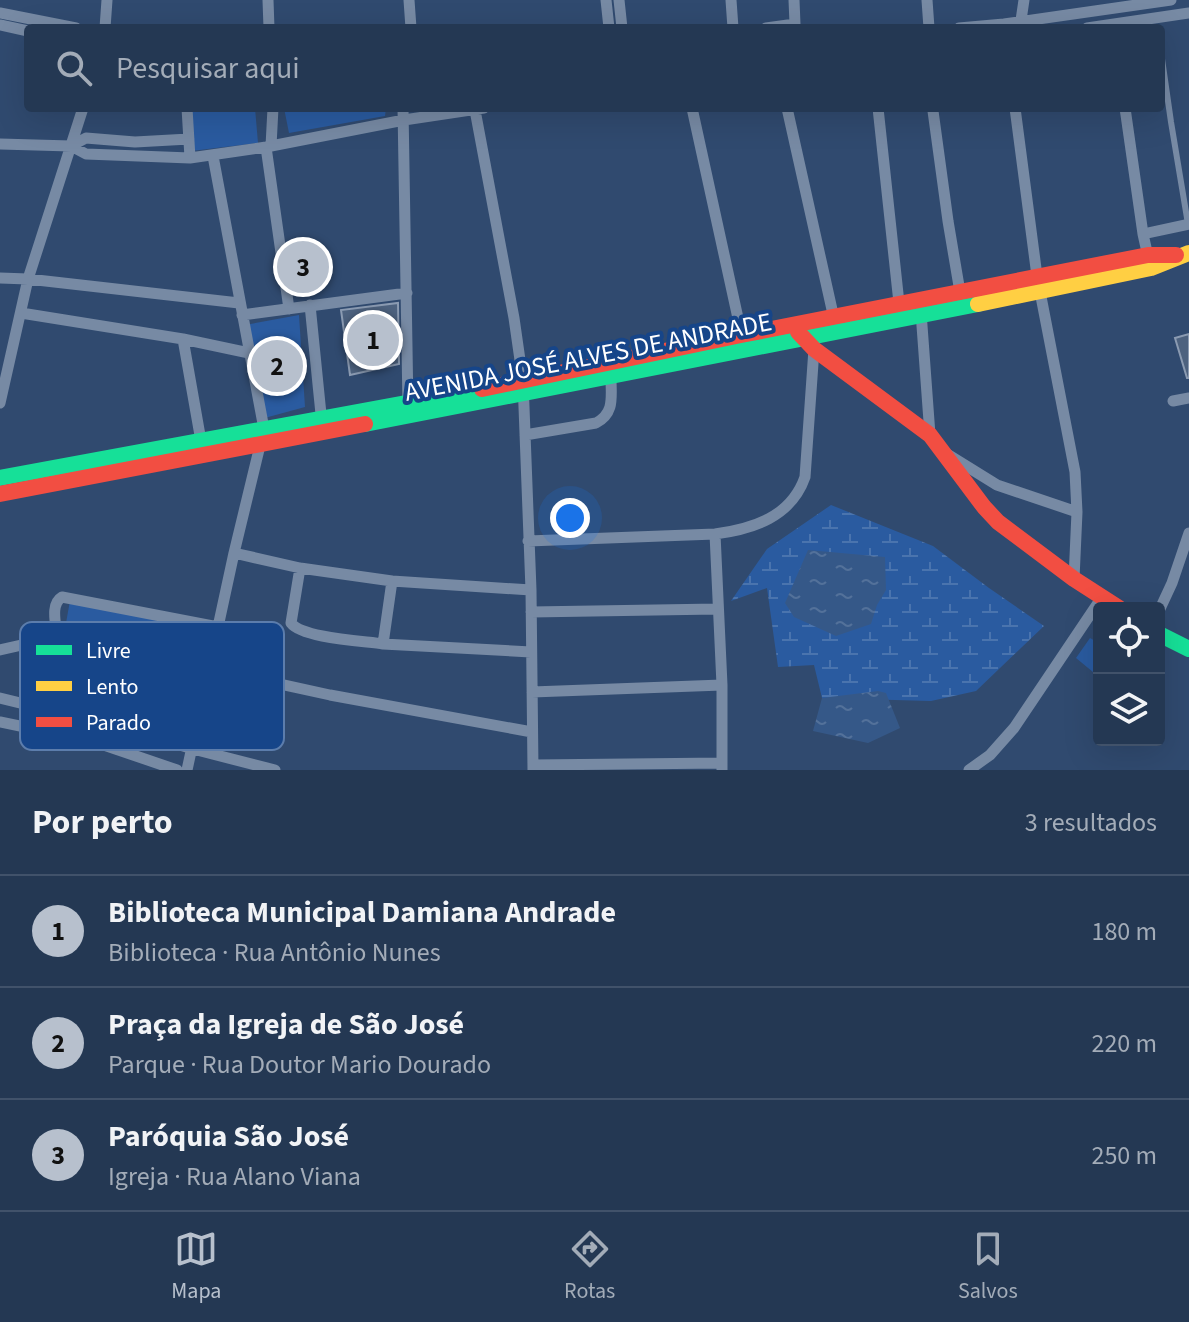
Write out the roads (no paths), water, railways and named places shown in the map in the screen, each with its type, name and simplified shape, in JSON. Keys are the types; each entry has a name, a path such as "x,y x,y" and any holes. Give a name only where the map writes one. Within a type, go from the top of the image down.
{"main road":[{"name":"AVENIDA JOSÉ ALVES DE ANDRADE","path":"524,387 611,378 743,342 792,325 835,324 1185,254"},
{"name":"AVENIDA JOSÉ ALVES DE ANDRADE","path":"912,309 960,292 1039,283"},
{"name":"AVENIDA JOSÉ ALVES DE ANDRADE","path":"0,494 263,437 743,342 808,344 835,324"},
{"path":"792,325 808,344 930,435 998,522 1110,602"},
{"name":"AVENIDA JOSÉ ALVES DE ANDRADE","path":"0,478 201,441 263,437"},
{"path":"1165,637 1189,649"}],"street":[{"path":"105,24 107,0"},
{"path":"268,0 269,24"},
{"path":"409,0 411,24"},
{"path":"606,0 609,24"},
{"path":"619,0 622,24"},
{"path":"731,0 733,24"},
{"path":"794,0 795,24"},
{"path":"927,0 929,24"},
{"path":"1020,24 1024,0"},
{"path":"1026,24 1134,3 1171,0"},
{"path":"1131,22 1134,3"},
{"path":"1112,9 1114,24"},
{"path":"1122,24 1157,23 1189,13"},
{"path":"3,20 40,24"},
{"path":"3,20 24,29"},
{"path":"0,403 28,279 82,112"},
{"path":"187,112 190,158"},
{"path":"272,112 268,147 289,309"},
{"path":"0,144 71,146 86,154 190,158 268,147 404,114 434,112"},
{"path":"480,112 524,387 533,768 722,766 722,685 715,534"},
{"path":"693,112 743,342"},
{"path":"788,112 835,324"},
{"path":"879,112 930,435"},
{"path":"933,112 960,292"},
{"path":"1016,112 1039,283 1075,472 1074,579"},
{"path":"1126,112 1149,262"},
{"path":"404,114 408,409"},
{"path":"71,146 86,138 156,142 189,139"},
{"path":"154,158 156,142"},
{"path":"213,156 263,437 219,622"},
{"path":"1143,234 1189,224"},
{"path":"0,278 28,279 240,309 289,309 407,293"},
{"path":"310,305 322,426"},
{"path":"21,313 249,353"},
{"path":"183,339 201,441"},
{"path":"528,541 715,534 739,531 775,516 799,492 805,477 808,344"},
{"path":"525,435 583,426 603,419 610,405 611,378"},
{"path":"1173,401 1189,398"},
{"path":"941,449 997,485 1077,512"},
{"path":"984,507 997,485"},
{"path":"1163,602 1189,533"},
{"path":"234,553 300,568 392,581 531,590"},
{"path":"300,568 291,623 305,633 383,644 531,652"},
{"path":"383,644 392,581"},
{"path":"56,622 55,603 59,598 66,597 193,622"},
{"path":"969,770 990,755 1014,728 1102,597"},
{"path":"531,612 717,609"},
{"path":"0,650 20,645"},
{"path":"284,685 532,732"},
{"path":"532,692 722,685"},
{"path":"0,698 20,703"},
{"path":"0,722 20,726"},
{"path":"123,750 177,770"},
{"path":"187,770 193,750"},
{"path":"197,750 275,770"}],"lane":[{"path":"1165,77 1189,224"}],"water":[{"path":"808,550 885,557 886,590 871,624 836,636 794,617 785,603"},
{"path":"878,691 886,693 900,728 868,743 813,731 822,698"}],"place":[{"name":"Paróquia São José","path":"303,267"},
{"name":"Biblioteca Municipal Damiana Andrade","path":"373,340"},
{"name":"Praça da Igreja de São José","path":"277,366"}]}
